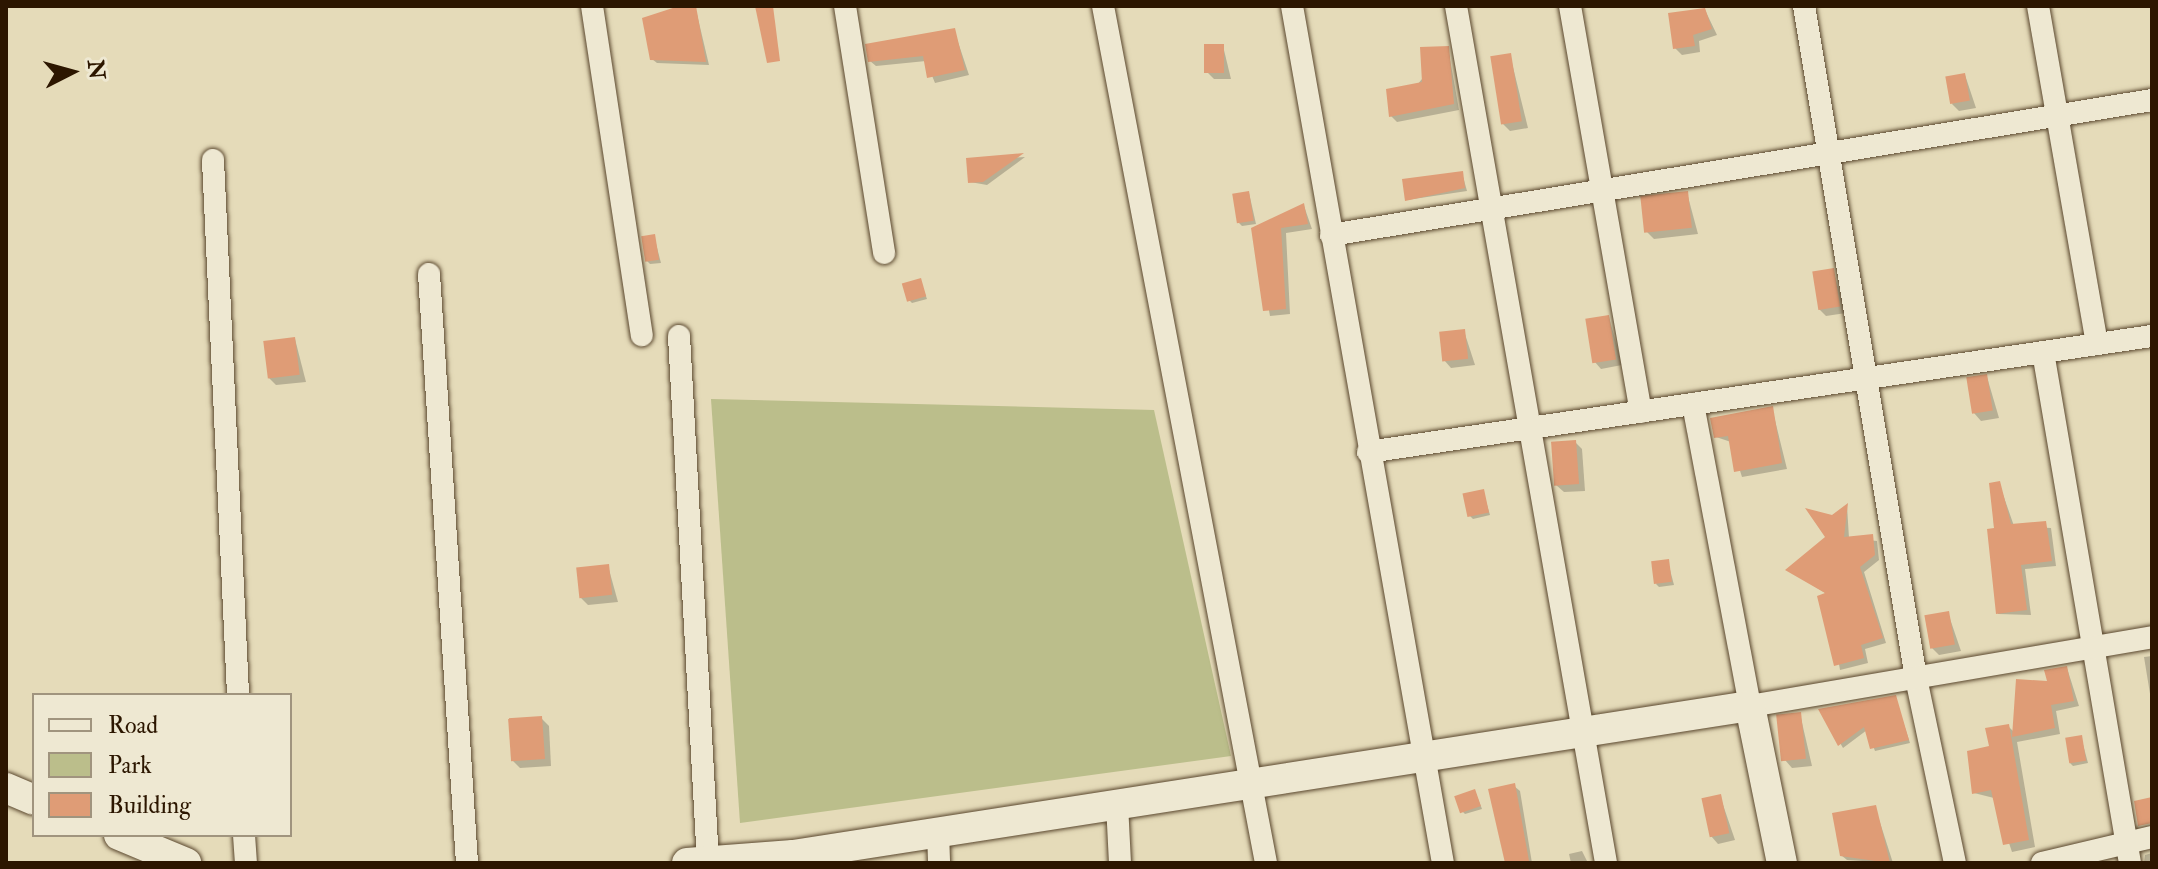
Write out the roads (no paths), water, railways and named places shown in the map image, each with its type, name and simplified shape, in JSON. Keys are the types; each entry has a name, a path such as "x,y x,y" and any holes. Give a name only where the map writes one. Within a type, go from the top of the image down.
{"main road":[{"path":"701,862 938,832 1750,706 1782,863"},
{"path":"6,788 32,799"},
{"path":"124,837 186,863"}],"street":[{"path":"592,6 642,335"},
{"path":"845,6 884,253"},
{"path":"1103,6 1248,784 1266,863"},
{"path":"1292,6 1419,758 1443,863"},
{"path":"1456,6 1578,733 1606,863"},
{"path":"1570,6 1641,412"},
{"path":"1804,6 1916,678 1955,863"},
{"path":"2038,6 2097,344"},
{"path":"1331,235 2152,100"},
{"path":"213,160 238,693"},
{"path":"429,274 467,863"},
{"path":"679,336 701,862"},
{"path":"1368,452 2152,336"},
{"path":"2043,352 2129,853"},
{"path":"1693,404 1750,706 2152,637"},
{"path":"1117,804 1120,863"},
{"path":"938,832 939,863"},
{"path":"244,837 246,863"},
{"path":"2042,863 2129,853 2152,837"}]}
